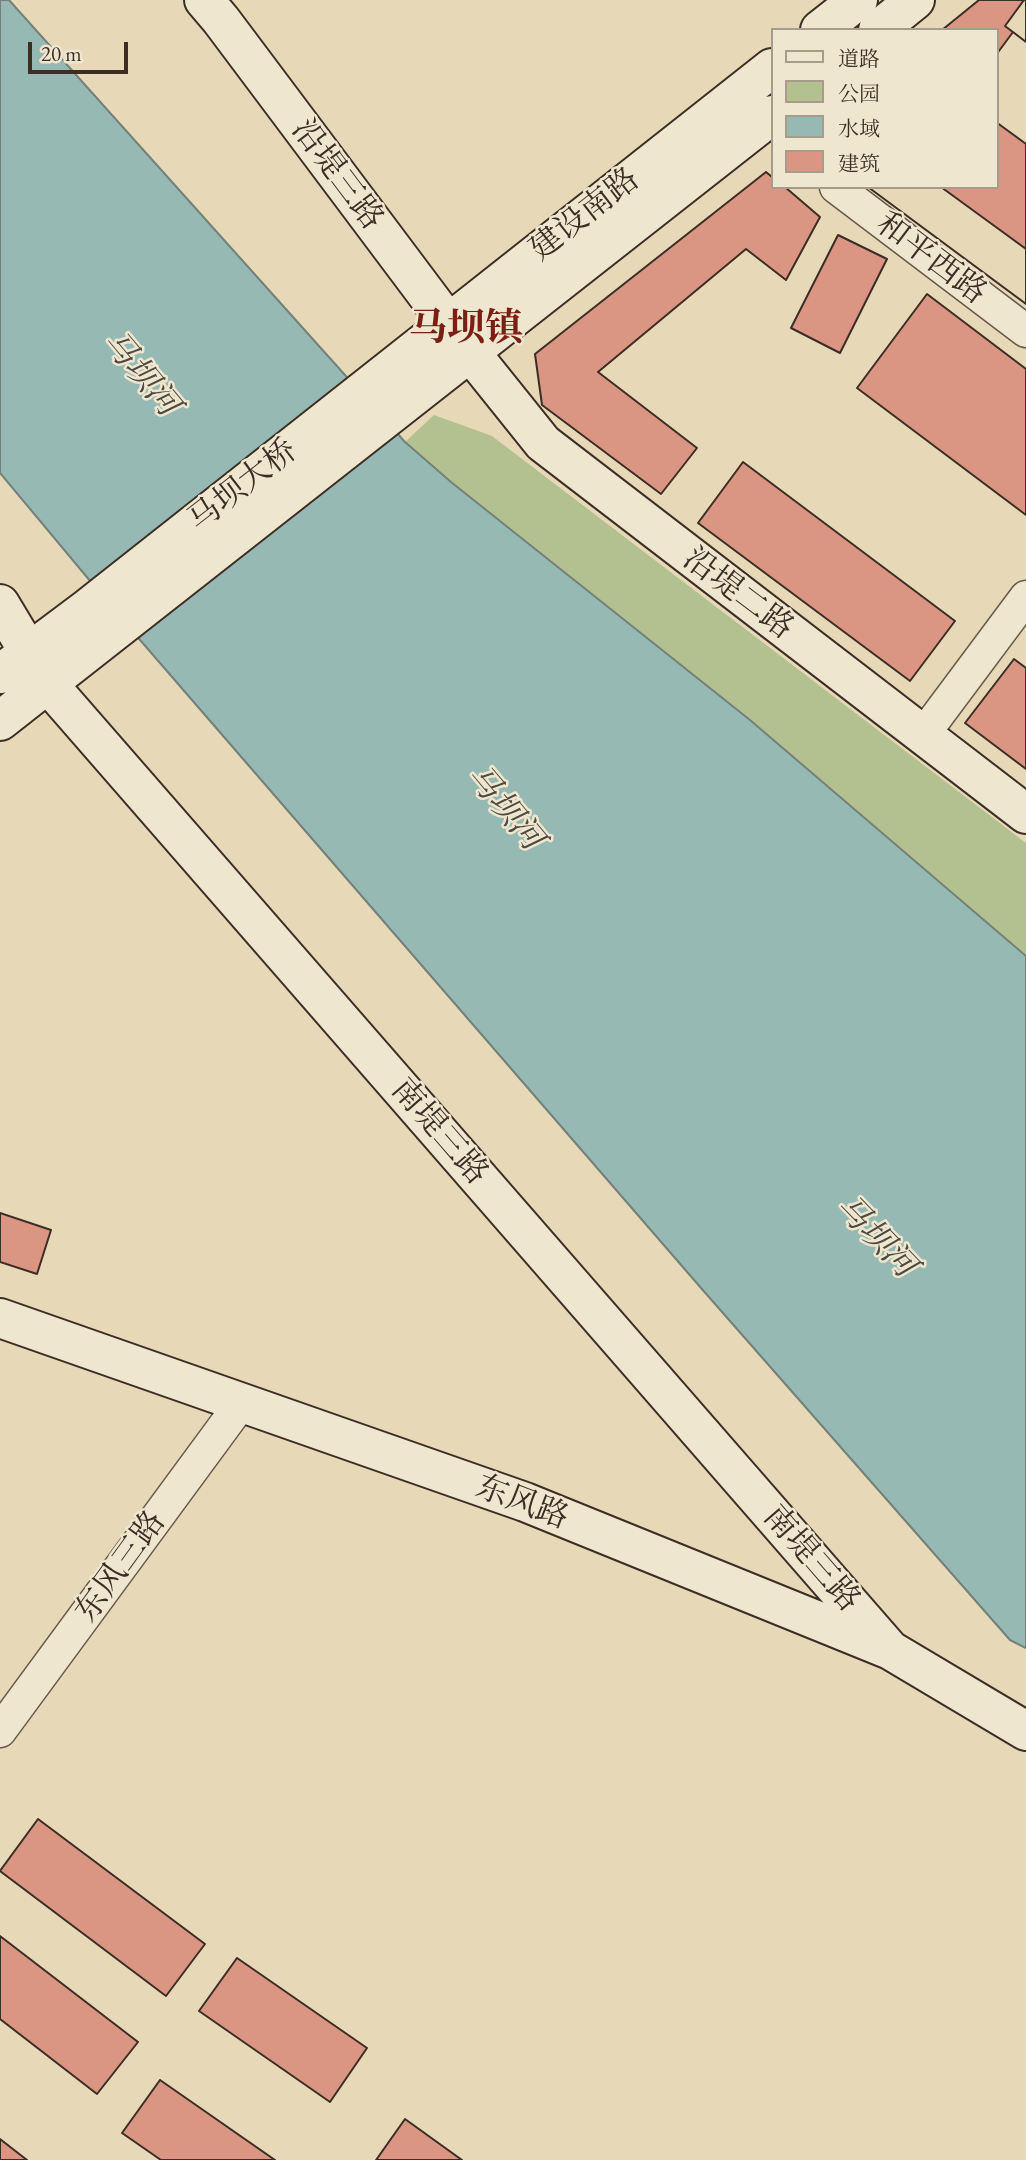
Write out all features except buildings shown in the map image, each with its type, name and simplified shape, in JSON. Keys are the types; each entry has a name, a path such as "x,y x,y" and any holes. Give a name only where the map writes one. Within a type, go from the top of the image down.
{"main road":[{"name":"沿堤三路","path":"204,0 459,338"},
{"path":"823,28 858,0"},
{"path":"880,28 915,0"},
{"name":"建设南路","path":"411,376 459,338 771,69"},
{"name":"建设南路","path":"459,338 767,127"},
{"name":"沿堤二路","path":"459,338 543,443 1026,814"},
{"name":"马坝大桥","path":"0,721 26,670 100,621 411,376"},
{"name":"南堤三路","path":"0,604 26,670 890,1650"},
{"name":"东风路","path":"0,1318 524,1502 890,1650 1026,1731"}],"street":[{"name":"和平西路","path":"838,189 1026,331"},
{"path":"923,735 1026,597"},
{"name":"东风三路","path":"0,1731 242,1402"}],"green space":[{"path":"434,415 492,436 1026,843 1026,956 750,720 451,482 405,442"}],"water":[{"name":"马坝河","path":"0,0 9,0 405,442 451,482 750,720 1026,956 1026,1648 1010,1640 701,1288 121,618 0,473"}],"district":[{"name":"马坝镇","path":"466,330"}]}
